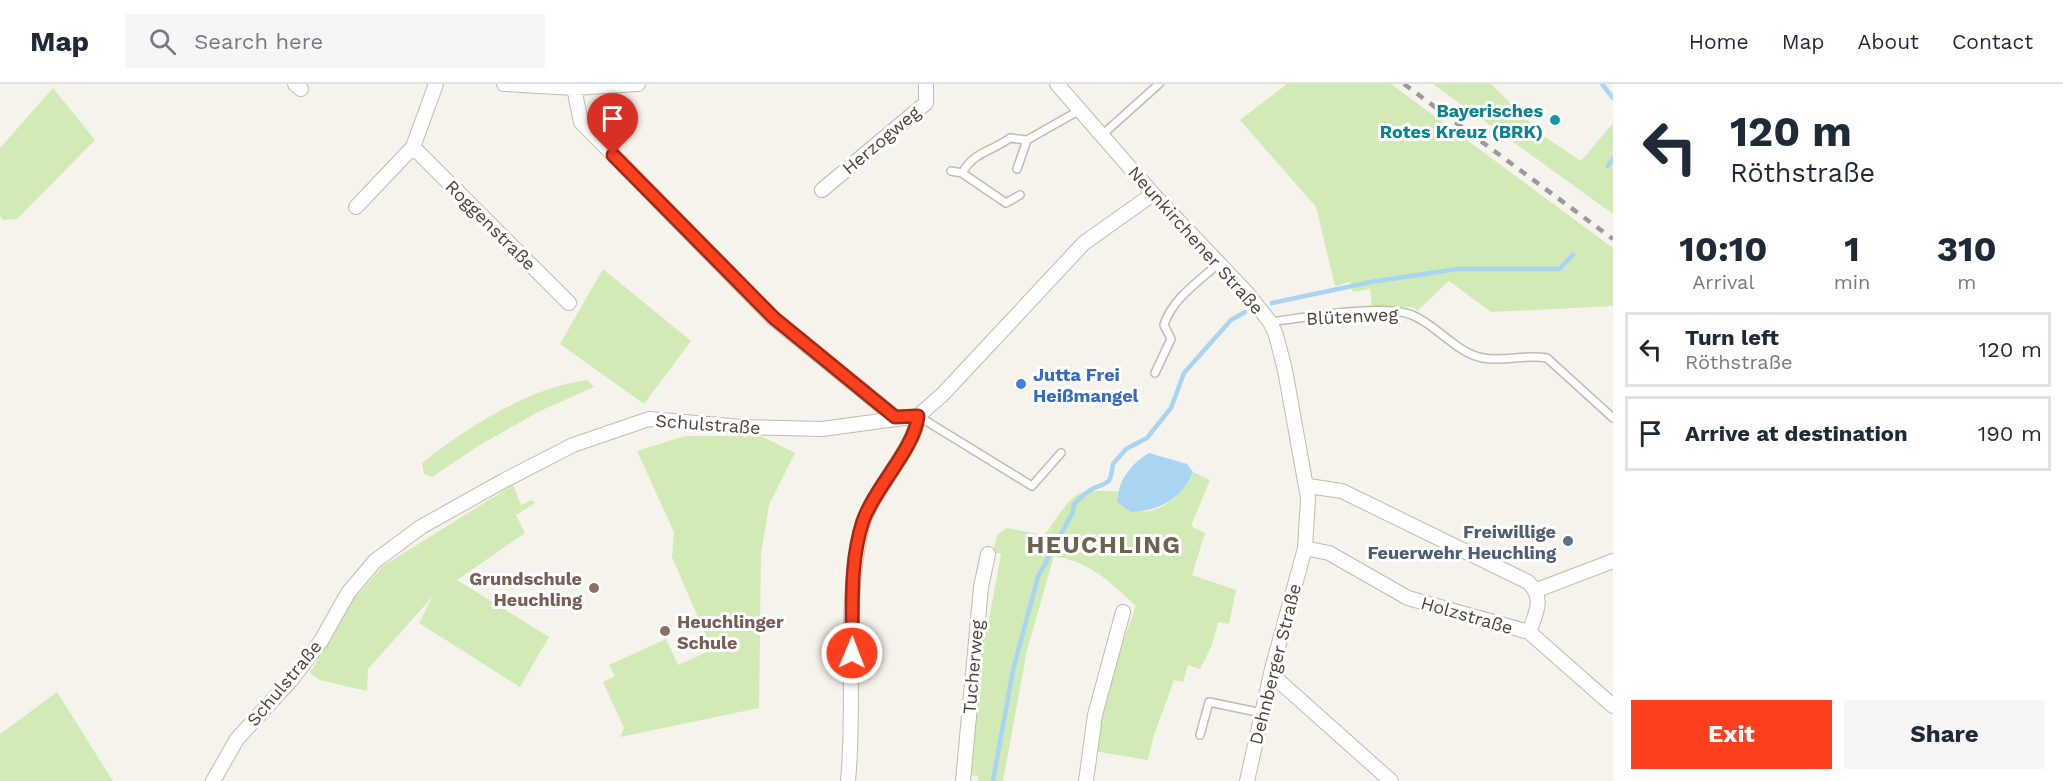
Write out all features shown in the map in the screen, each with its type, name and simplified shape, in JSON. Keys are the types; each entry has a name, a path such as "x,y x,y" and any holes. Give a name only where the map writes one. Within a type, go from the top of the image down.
{"street":[{"path":"356,207 413,147 436,84"},
{"path":"504,84 574,88 638,84"},
{"name":"Herzogweg","path":"822,190 926,103 926,84"},
{"name":"Neunkirchener Straße","path":"1058,84 1153,194 1247,293 1270,322 1285,370 1308,486 1305,548"},
{"path":"574,88 581,122 597,139 774,318 895,417"},
{"name":"Roggenstraße","path":"413,147 569,303"},
{"path":"848,781 852,740 853,566 864,520 884,480 916,429 918,416 943,394 1084,243 1153,194"},
{"name":"Schulstraße","path":"213,781 237,739 292,679 321,641 348,593 375,561 421,527 573,444 649,419 743,427 822,429 895,417 918,416"},
{"path":"1308,486 1342,491 1528,582 1537,590 1539,605 1529,632"},
{"name":"Holzstraße","path":"1305,548 1329,553 1408,598 1529,632 1613,706"},
{"name":"Dehnberger Straße","path":"1247,781 1271,674 1305,548"},
{"name":"Tucherweg","path":"963,781 981,587 988,554"},
{"path":"1537,590 1613,561"},
{"path":"1086,781 1095,715 1123,612"},
{"path":"1271,674 1391,781"}],"lane":[{"path":"1102,135 1159,84"},
{"path":"962,173 970,159 997,147 1010,138 1027,140 1080,110"},
{"path":"1017,169 1027,140"},
{"path":"951,171 962,173 1006,203 1020,195"},
{"path":"1155,373 1171,339 1164,326 1166,318 1181,296 1218,264"},
{"name":"Blütenweg","path":"1270,322 1378,312 1407,314 1422,320 1473,355 1484,358 1547,358 1613,418"},
{"path":"918,416 1032,486 1061,453"},
{"path":"1200,735 1209,702 1262,712"}],"green space":[{"path":"1287,84 1391,84 1613,248 1613,306 1491,312 1449,281 1417,311 1413,307 1372,307 1370,289 1353,292 1350,282 1335,286 1316,207 1240,120"},
{"path":"1433,84 1491,84 1545,137 1581,161 1613,123 1613,214"},
{"path":"53,88 95,140 17,219 3,220 0,216 0,148"},
{"path":"603,269 691,341 644,404 560,344"},
{"path":"587,380 594,387 540,411 478,446 432,477 424,474 422,463 479,423 543,391"},
{"path":"685,436 761,436 795,453 769,505 761,553 759,708 620,737 624,728 603,682 615,676 609,665 666,639 678,665 712,650 672,557 674,532 637,451"},
{"path":"1193,472 1210,480 1191,526 1205,533 1192,575 1236,590 1229,624 1218,622 1212,645 1200,669 1188,665 1183,682 1174,680 1153,738 1148,760 1093,751 1104,694 1136,606 1090,568 1054,556 1027,650 1003,781 978,781 978,776 968,775 985,620 989,620 1001,554 993,552 997,535 1007,528 1044,535 1072,499 1086,491 1118,491 1117,502 1139,511 1156,509 1172,500"},
{"path":"513,485 521,505 532,500 535,503 516,515 525,533 457,580 549,637 520,687 419,623 433,596 368,669 367,691 320,680 310,673 353,600 383,566"},
{"path":"57,692 113,781 0,781 0,734"}],"water":[{"path":"1149,453 1187,464 1193,472 1183,489 1169,501 1151,509 1131,512 1117,502 1120,487 1131,468"}],"waterway":[{"path":"1602,84 1613,98"},
{"path":"1608,166 1613,158"},
{"path":"1272,303 1371,282 1457,269 1559,269 1573,255"},
{"path":"993,781 1013,670 1038,577 1073,512 1074,504 1091,489 1109,480 1113,464 1126,449 1147,438 1171,408 1184,373 1231,320 1245,312"}],"railway":[{"path":"1404,84 1613,239"}],"place":[{"name":"Bayerisches Rotes Kreuz (BRK)","path":"1555,120"},
{"name":"Jutta Frei Heißmangel","path":"1021,384"},
{"name":"Freiwillige Feuerwehr Heuchling","path":"1568,541"},
{"name":"Grundschule Heuchling","path":"594,588"},
{"name":"Heuchlinger Schule","path":"665,631"}],"district":[{"name":"HEUCHLING","path":"1104,545"}],"route":[{"path":"613,155 774,318 831,367 895,417 918,416 916,429 884,480 864,520 853,566 852,653"}]}
